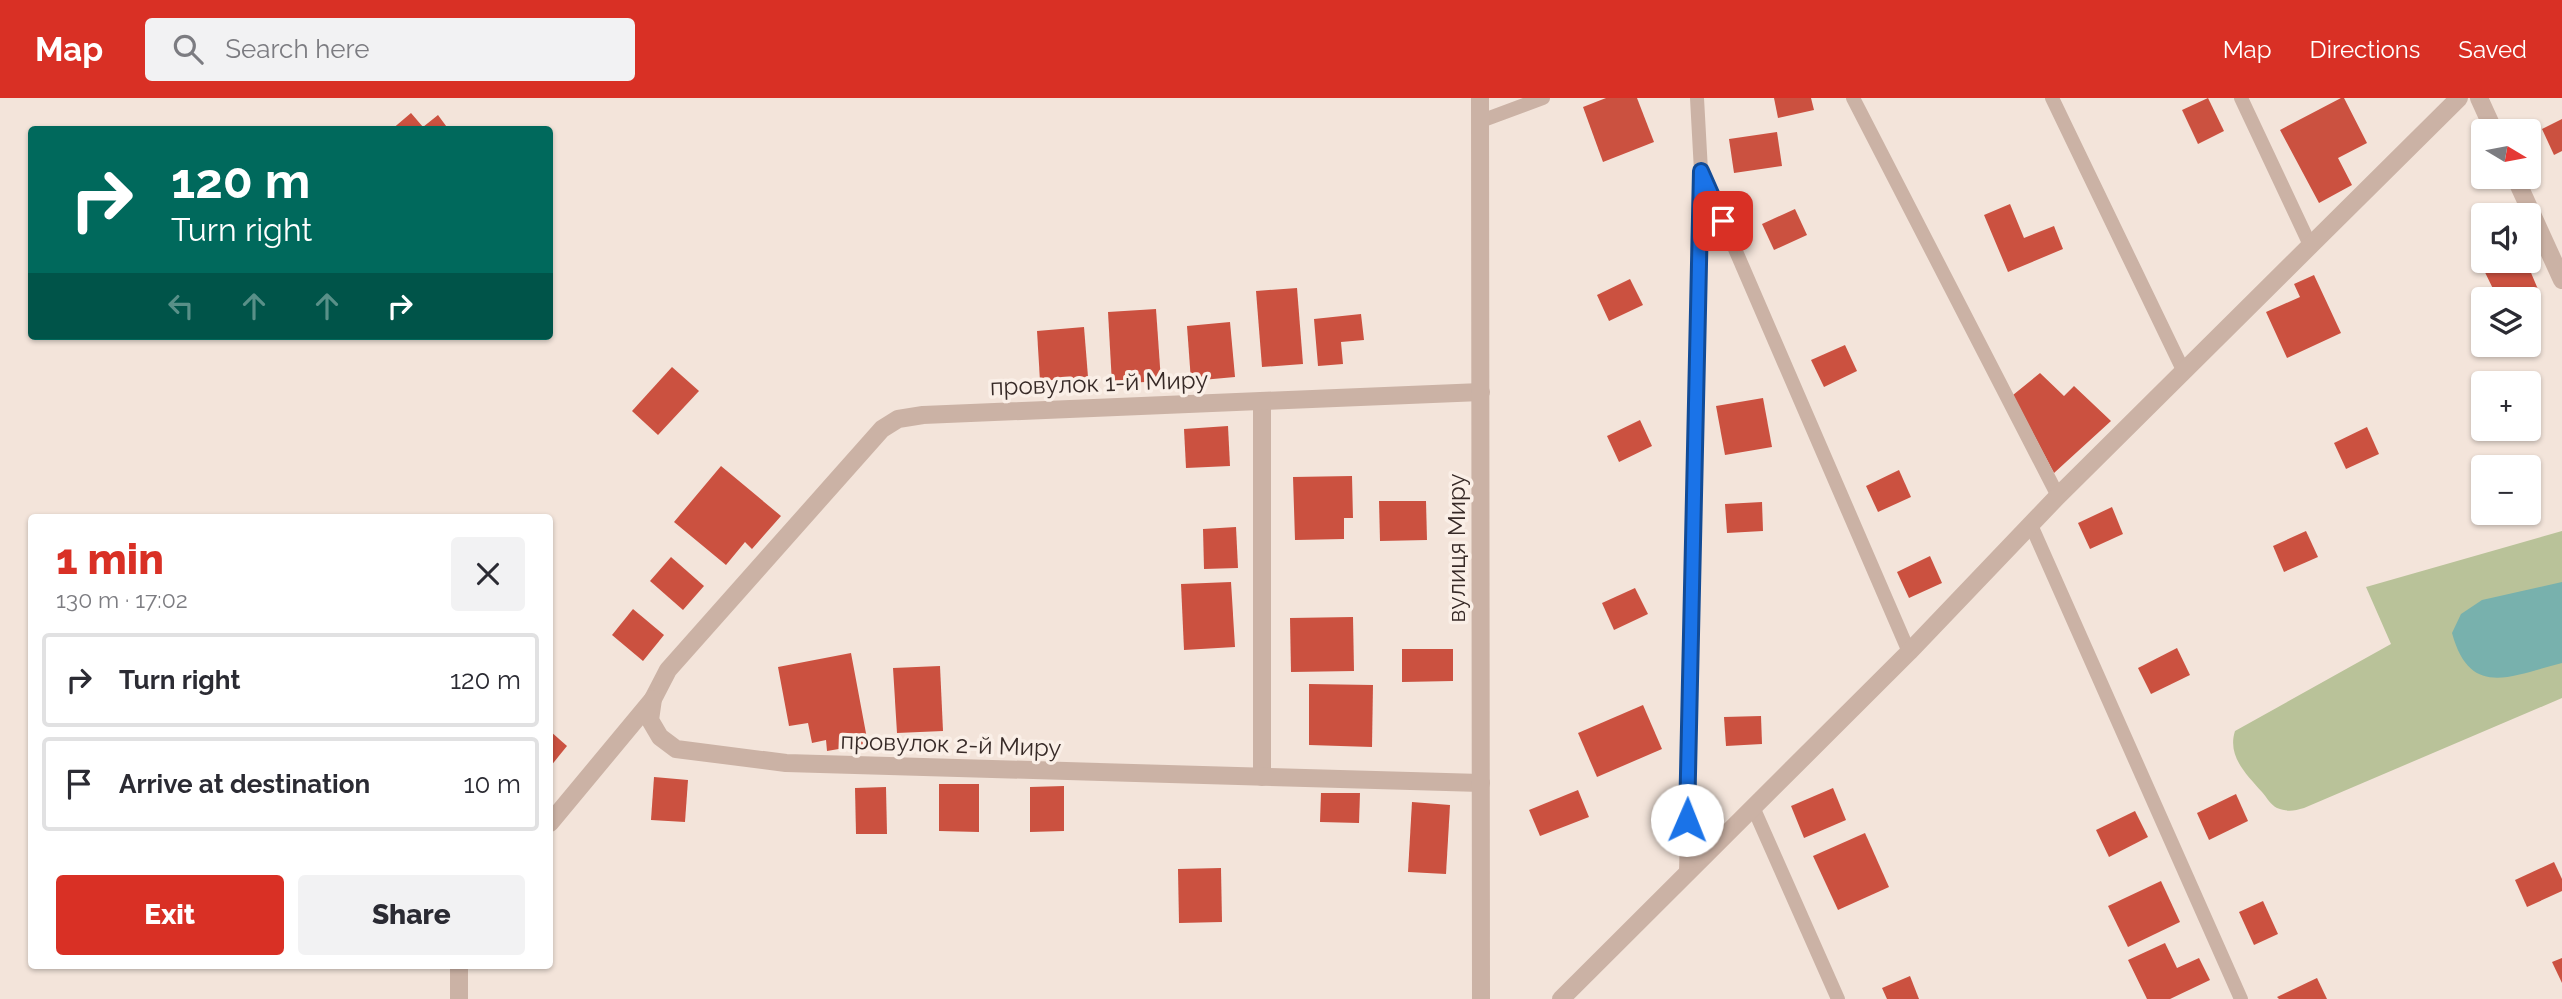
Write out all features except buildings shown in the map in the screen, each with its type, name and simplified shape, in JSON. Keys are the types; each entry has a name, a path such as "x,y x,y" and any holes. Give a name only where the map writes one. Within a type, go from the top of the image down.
{"street":[{"name":"вулиця Миру","path":"1480,98 1481,999"},
{"path":"1561,999 1909,652 2058,496 2459,98"},
{"path":"2479,98 2489,119"},
{"path":"2520,189 2562,280"},
{"name":"провулок 1-й Миру","path":"653,699 668,670 882,429 898,419 923,415 1481,392"},
{"path":"1262,401 1262,777"},
{"path":"553,819 653,699"},
{"name":"провулок 2-й Миру","path":"653,699 650,720 660,737 676,749 786,764 1481,783"},
{"path":"458,999 459,969"}],"lane":[{"path":"1481,121 1543,98"},
{"path":"1686,874 1701,171 1697,98"},
{"path":"1853,98 2058,496"},
{"path":"2052,98 2184,372"},
{"path":"2241,98 2311,247"},
{"path":"1701,171 1909,652"},
{"path":"2031,525 2241,999"},
{"path":"1753,807 1838,999"}],"green space":[{"path":"2562,531 2562,698 2304,808 2284,810 2271,803 2239,764 2234,749 2235,731 2391,644 2366,587"}],"water":[{"path":"2562,582 2562,663 2510,677 2495,678 2481,675 2470,667 2460,654 2452,633 2461,614 2482,600"}],"route":[{"path":"1687,820 1701,171 1723,221"}]}
